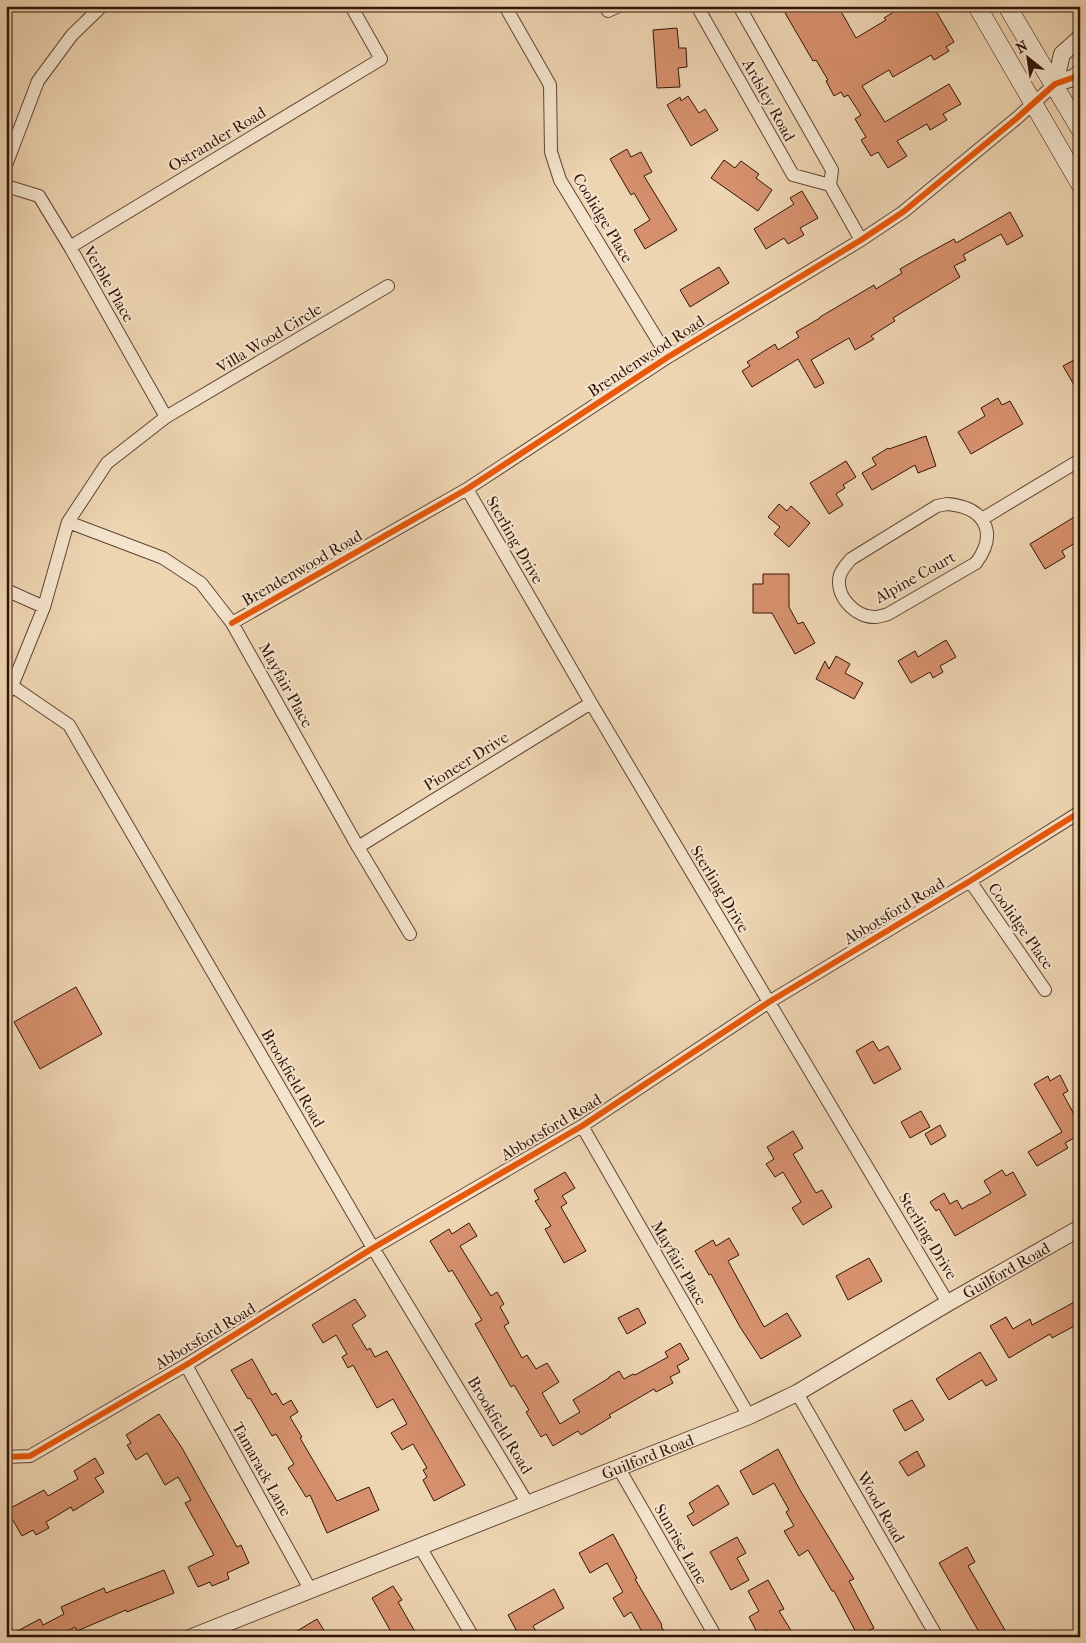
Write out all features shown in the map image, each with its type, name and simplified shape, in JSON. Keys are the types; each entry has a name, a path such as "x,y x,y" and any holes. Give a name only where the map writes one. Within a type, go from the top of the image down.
{"main road":[{"path":"977,6 1080,184"},
{"path":"1007,6 1080,129"}],"street":[{"path":"6,165 38,81 72,35 102,6"},
{"name":"Ostrander Road","path":"70,247 381,59 351,6"},
{"name":"Coolidge Place","path":"505,6 550,85 551,152 560,180 668,356"},
{"name":"Ardsley Road","path":"697,6 793,176 830,185"},
{"name":"Ardsley Road","path":"740,6 832,170 830,185 861,240"},
{"path":"1055,84 1062,54 1080,38"},
{"path":"1055,84 1080,72"},
{"name":"Brendenwood Road","path":"232,623 467,489 668,356 861,240 903,212 1055,84"},
{"name":"Verble Place","path":"6,186 39,196 166,417"},
{"name":"Villa Wood Circle","path":"166,417 388,286"},
{"path":"9,691 44,607 68,522 107,464 166,417"},
{"path":"982,519 1080,460"},
{"name":"Sterling Drive","path":"467,489 591,703 948,1303"},
{"name":"Alpine Court","path":"947,504 958,505 976,513 982,519 987,537 982,555 976,563 888,614 876,617 859,614 842,594 839,585 840,576 851,558 937,506 947,504"},
{"name":"Mayfair Place","path":"68,522 163,558 201,583 232,623 410,934"},
{"path":"6,590 44,607"},
{"name":"Brookfield Road","path":"9,691 69,725 373,1248 528,1504"},
{"name":"Pioneer Drive","path":"358,846 591,703"},
{"name":"Abbotsford Road","path":"6,1457 31,1455 186,1365 373,1248 582,1126 768,1002 970,881 1080,812"},
{"name":"Coolidge Place","path":"970,881 1045,990"},
{"name":"Mayfair Place","path":"582,1126 749,1416"},
{"name":"Guilford Road","path":"192,1637 225,1631 310,1589 749,1416 797,1393 948,1303 1080,1228"},
{"name":"Tamarack Lane","path":"186,1365 310,1589"},
{"name":"Wood Road","path":"797,1393 937,1637"},
{"name":"Sunrise Lane","path":"618,1467 716,1637"},
{"path":"420,1547 473,1637"}],"building":[{"path":"781,6 838,6 856,38 886,20 884,18 903,6 933,6 954,42 946,47 949,51 934,60 931,55 893,77 889,70 862,86 885,122 949,84 961,104 943,114 947,120 930,130 927,124 897,141 907,156 888,168 878,152 871,156 861,140 866,137 855,119 861,115 848,95 844,97 841,92 834,96 826,81 828,80 816,60 813,61"},
{"path":"677,28 679,48 686,48 687,67 678,68 680,87 657,88 653,30"},
{"path":"688,96 699,113 705,109 718,130 691,146 667,105 680,97 681,101"},
{"path":"627,149 631,157 641,152 652,172 644,176 677,230 645,249 634,230 650,220 634,193 631,195 610,159"},
{"path":"724,160 735,168 741,161 759,174 756,178 772,190 758,211 711,178"},
{"path":"802,191 818,218 800,228 804,235 788,244 784,238 766,249 754,229 794,204 790,198"},
{"path":"1010,212 1023,236 1007,245 1001,234 963,255 966,260 954,266 960,277 893,318 895,321 871,336 874,339 855,350 849,338 811,360 824,383 815,388 798,359 752,387 742,371 750,366 747,362 775,344 778,350 799,337 796,332 874,285 876,289 902,273 900,269 919,258 954,239 956,243"},
{"path":"719,267 729,283 690,307 680,290"},
{"path":"1076,359 1080,366 1080,395 1063,366"},
{"path":"998,398 1002,405 1010,401 1023,424 971,454 958,432 985,416 981,408"},
{"path":"926,436 936,466 918,473 915,465 872,490 862,473 876,465 872,458 888,448"},
{"path":"846,461 856,477 843,485 845,488 836,494 843,505 829,514 810,483"},
{"path":"779,504 787,511 791,506 810,523 789,547 774,534 780,527 768,517"},
{"path":"1076,516 1080,523 1080,540 1062,551 1065,557 1045,569 1030,544"},
{"path":"763,574 789,574 789,607 798,624 803,622 815,643 795,654 772,613 753,613 753,584 763,584"},
{"path":"946,640 956,657 940,666 943,672 933,678 930,672 911,683 898,661 915,651 918,657"},
{"path":"836,656 850,664 845,673 863,683 854,699 816,679 825,661 829,669"},
{"path":"76,987 102,1034 40,1069 14,1022"},
{"path":"873,1041 879,1051 888,1046 901,1069 874,1084 856,1051"},
{"path":"1060,1075 1068,1091 1063,1094 1080,1125 1080,1135 1065,1143 1068,1148 1037,1166 1028,1152 1062,1132 1034,1084 1048,1076 1050,1081"},
{"path":"921,1111 930,1127 910,1138 901,1122"},
{"path":"940,1125 946,1136 931,1145 925,1134"},
{"path":"793,1131 803,1148 793,1154 816,1193 822,1190 832,1207 803,1225 792,1208 801,1202 783,1172 775,1177 766,1164 774,1159 767,1147"},
{"path":"1002,1170 1006,1176 1013,1172 1026,1195 955,1236 939,1209 936,1211 930,1202 944,1193 950,1204 957,1200 962,1209 991,1193 984,1181"},
{"path":"565,1172 575,1188 562,1196 567,1203 561,1207 586,1251 564,1263 545,1229 551,1226 535,1201 539,1199 534,1190"},
{"path":"469,1223 477,1236 460,1246 491,1296 497,1292 504,1304 500,1307 509,1323 504,1326 522,1358 527,1355 536,1369 547,1363 559,1382 542,1393 560,1424 580,1412 573,1400 619,1371 624,1379 633,1374 635,1375 668,1357 665,1352 680,1343 689,1359 677,1366 680,1372 670,1377 673,1383 656,1392 654,1389 609,1415 611,1417 581,1435 578,1431 553,1446 546,1434 541,1437 526,1412 529,1410 514,1385 511,1387 475,1324 482,1320 452,1270 449,1272 430,1241 449,1229 452,1234"},
{"path":"729,1238 739,1255 728,1261 764,1327 787,1313 801,1336 761,1359 740,1327 711,1274 709,1275 695,1251 713,1240 716,1246"},
{"path":"869,1258 882,1281 848,1300 836,1276"},
{"path":"355,1299 366,1316 352,1325 367,1350 370,1348 375,1357 387,1351 465,1485 434,1501 423,1480 427,1477 423,1470 427,1468 413,1444 402,1450 391,1433 407,1424 393,1399 377,1408 353,1365 348,1368 342,1357 347,1354 336,1335 323,1343 312,1325"},
{"path":"1080,1299 1080,1323 1052,1338 1050,1334 1009,1358 990,1326 1006,1317 1013,1329 1030,1319 1032,1325"},
{"path":"638,1308 646,1323 627,1334 618,1318"},
{"path":"980,1352 997,1380 986,1386 982,1380 949,1400 936,1379"},
{"path":"252,1359 272,1395 276,1393 283,1405 291,1400 298,1412 290,1417 302,1437 300,1438 337,1501 369,1487 379,1510 327,1533 310,1495 306,1497 288,1468 294,1464 276,1434 272,1436 231,1370"},
{"path":"912,1400 924,1420 905,1431 893,1410"},
{"path":"159,1414 182,1448 237,1547 241,1545 249,1563 227,1573 229,1579 212,1586 210,1582 198,1587 188,1567 214,1555 185,1503 191,1500 178,1477 165,1485 147,1453 136,1460 127,1445 131,1443 126,1435"},
{"path":"778,1449 800,1490 854,1579 849,1581 874,1628 858,1636 834,1591 832,1591 808,1550 799,1556 784,1531 794,1526 786,1512 789,1510 774,1483 753,1495 740,1471"},
{"path":"917,1451 925,1466 908,1476 899,1462"},
{"path":"95,1458 104,1473 95,1478 104,1492 73,1511 71,1507 46,1522 49,1528 36,1535 33,1530 22,1536 7,1510 44,1490 48,1496 78,1479 74,1471"},
{"path":"718,1485 729,1504 693,1526 687,1516 694,1512 689,1503"},
{"path":"613,1534 667,1637 645,1637 631,1612 624,1617 613,1598 623,1592 607,1563 590,1573 579,1553"},
{"path":"737,1537 746,1553 737,1558 749,1580 731,1590 710,1552"},
{"path":"967,1547 975,1562 968,1566 1009,1637 982,1637 939,1563"},
{"path":"164,1570 174,1593 127,1612 126,1610 77,1631 75,1627 56,1637 6,1637 40,1619 43,1625 64,1614 61,1607 104,1588 106,1593"},
{"path":"768,1580 784,1609 779,1611 795,1637 770,1637 766,1630 758,1634 749,1617 759,1611 748,1591"},
{"path":"393,1586 402,1600 398,1602 418,1637 394,1637 372,1598"},
{"path":"554,1589 564,1608 533,1626 539,1637 520,1637 508,1615"},
{"path":"317,1619 328,1637 287,1637"}],"cycle path":[{"path":"232,623 467,489 668,357 861,240 903,212 1017,118 1055,84 1075,77 1080,72"},
{"path":"6,1457 30,1456 186,1365 373,1248 582,1126 769,1002 970,881 1080,812"}]}
